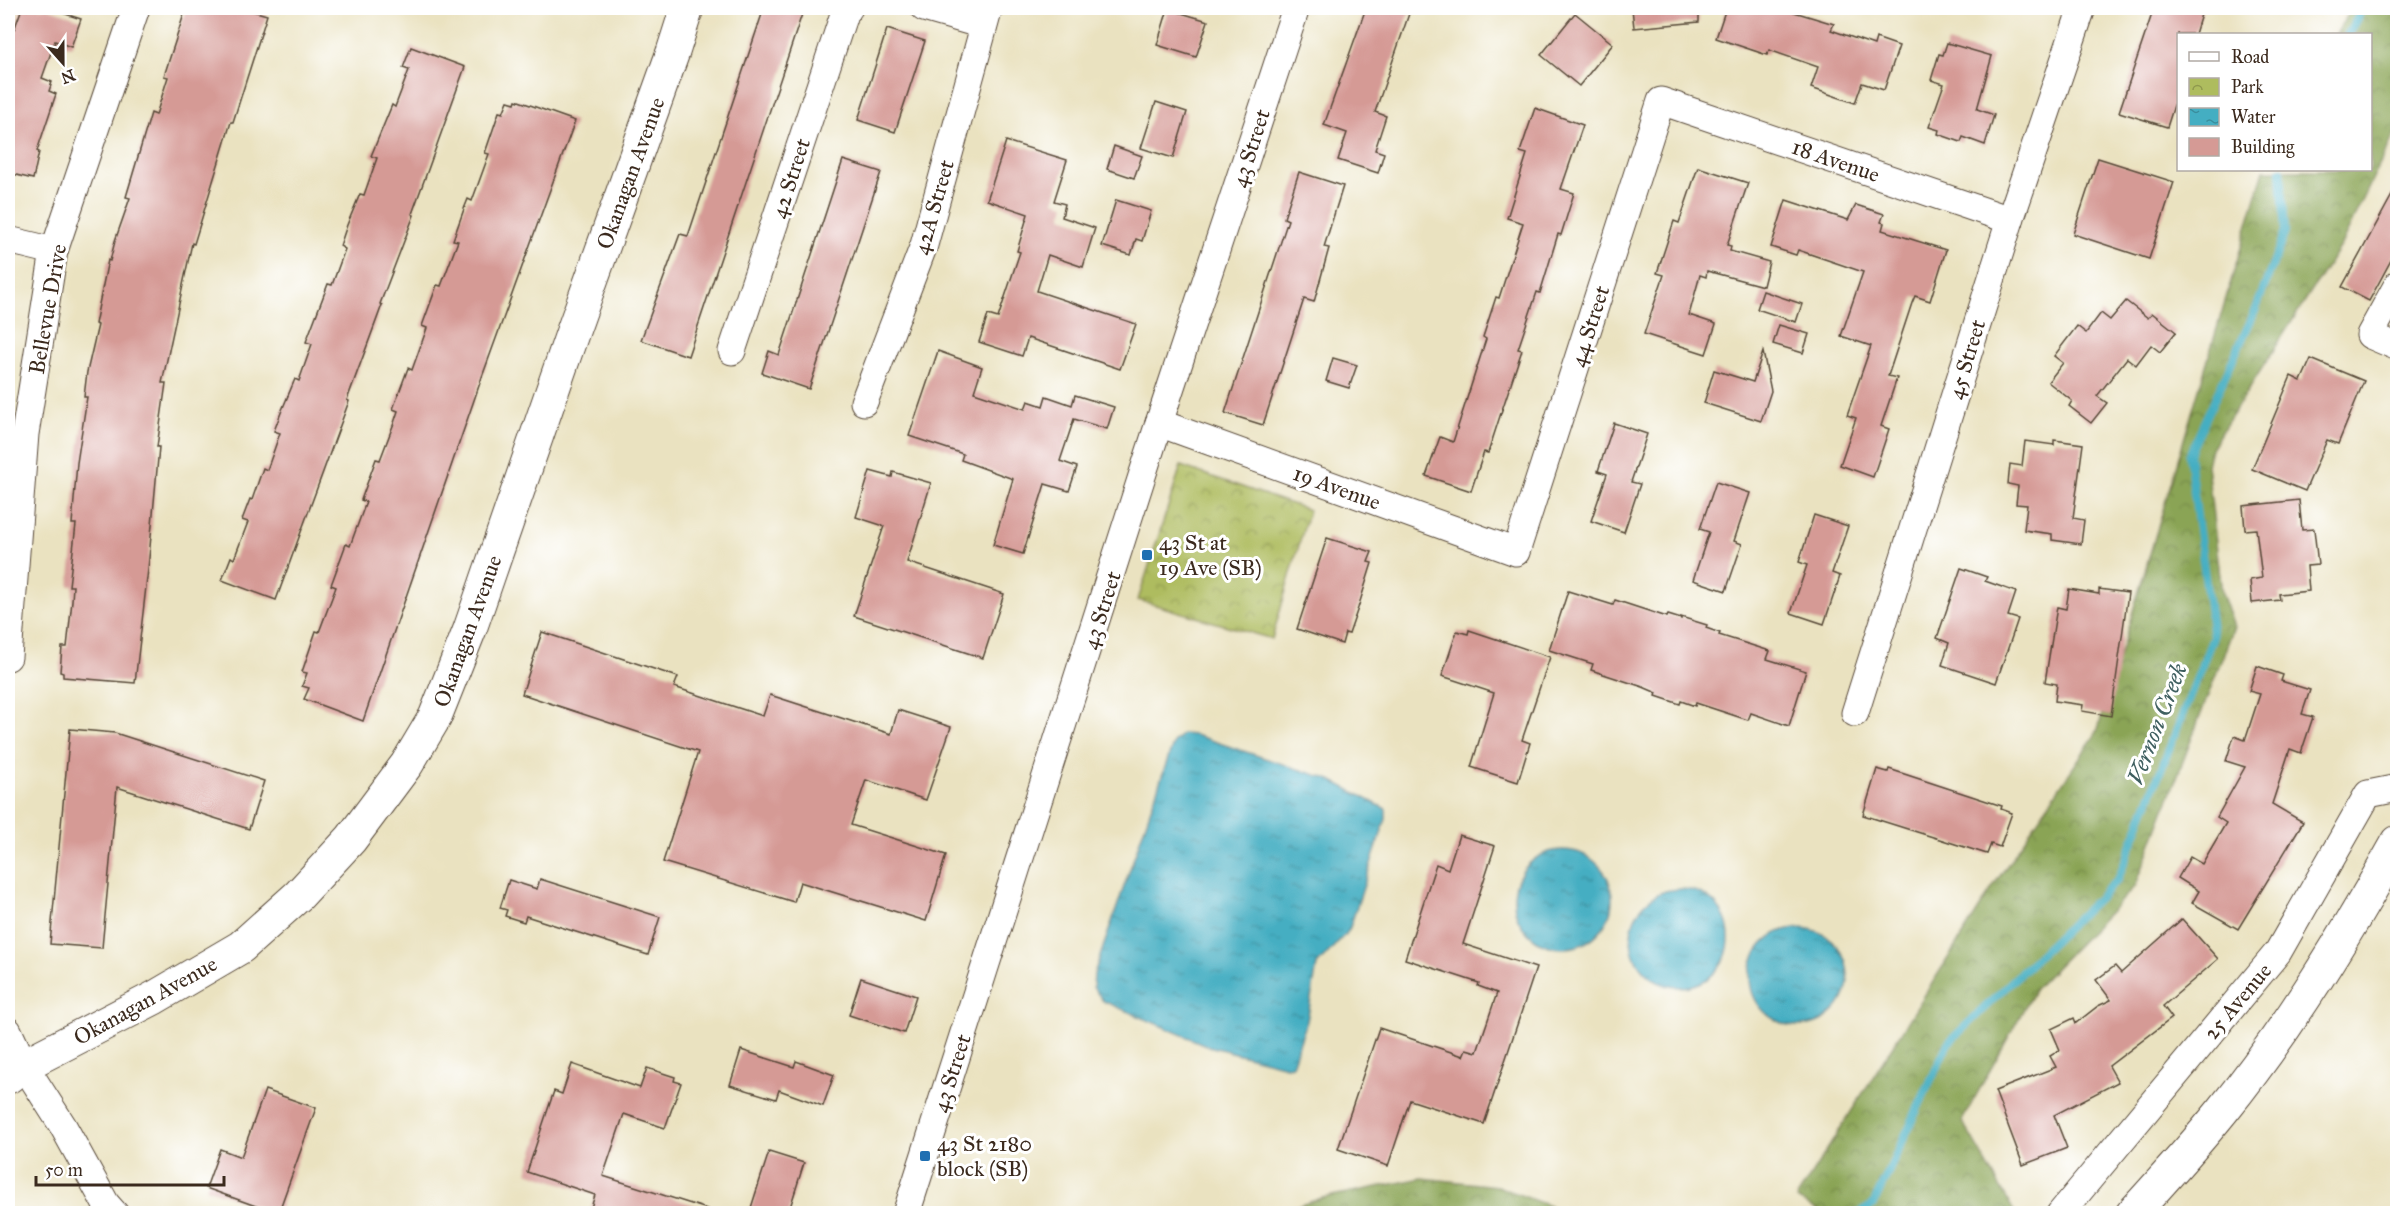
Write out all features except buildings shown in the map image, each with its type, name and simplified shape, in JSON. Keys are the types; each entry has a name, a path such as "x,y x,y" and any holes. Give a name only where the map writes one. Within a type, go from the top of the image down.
{"street":[{"name":"Bellevue Drive","path":"8,657 26,434 54,250 136,8"},
{"name":"Okanagan Avenue","path":"16,1071 154,998 241,947 299,895 351,839 407,764 435,717 470,629 687,8"},
{"name":"42 Street","path":"732,351 845,10 849,8"},
{"path":"924,8 986,16"},
{"name":"43 Street","path":"906,1214 1159,423 1296,8"},
{"name":"45 Street","path":"1855,713 2010,220 2082,8"},
{"name":"42A Street","path":"864,402 924,245 986,16"},
{"name":"18 Avenue","path":"1661,101 2010,220"},
{"name":"44 Street","path":"1516,552 1661,101"},
{"path":"8,240 54,250"},
{"path":"2397,284 2370,335 2397,347"},
{"name":"19 Avenue","path":"1159,423 1516,552"},
{"name":"25 Avenue","path":"2060,1214 2278,952 2368,794 2397,788"},
{"path":"2132,1214 2223,1110 2267,1052 2338,944 2397,842"},
{"path":"8,1030 16,1071 63,1126 106,1204 115,1214"}],"green space":[{"path":"2352,8 2397,8 2397,129 2342,243 2211,448 2207,465 2222,593 2234,627 2136,885 2035,989 1962,1121 2015,1213 1823,1213 1796,1199 1996,882 2097,732 2264,171 2372,171 2372,33 2337,33"},
{"path":"1181,466 1309,510 1272,639 1138,600"},
{"path":"1422,1178 1497,1186 1568,1213 1276,1213 1322,1198"}],"water":[{"path":"1183,734 1195,735 1331,780 1386,809 1386,819 1349,930 1317,965 1307,1021 1292,1065 1286,1066 1208,1046 1103,1001 1093,987 1094,974 1174,741"},
{"path":"1563,850 1573,851 1590,858 1604,872 1611,889 1611,909 1604,926 1590,940 1573,947 1563,948 1553,947 1536,940 1522,926 1515,909 1514,899 1515,889 1522,872 1536,858 1553,851"},
{"path":"1680,889 1690,890 1707,897 1721,911 1728,928 1728,948 1721,965 1707,979 1690,986 1680,987 1670,986 1653,979 1639,965 1632,948 1631,938 1632,928 1639,911 1653,897 1670,890"},
{"path":"1799,928 1809,929 1826,936 1840,950 1847,967 1847,987 1840,1004 1826,1018 1809,1025 1799,1026 1789,1025 1772,1018 1758,1004 1751,987 1750,977 1751,967 1758,950 1772,936 1789,929"}],"waterway":[{"name":"Vernon Creek","path":"2349,33 2363,8"},
{"name":"Vernon Creek","path":"1858,1214 1873,1205 1948,1043 2118,879 2213,637 2189,455 2256,309 2285,232 2281,171"}],"place":[{"name":"43 St at 19 Ave (SB)","path":"1147,555"},
{"name":"43 St 2180 block (SB)","path":"925,1156"}]}
